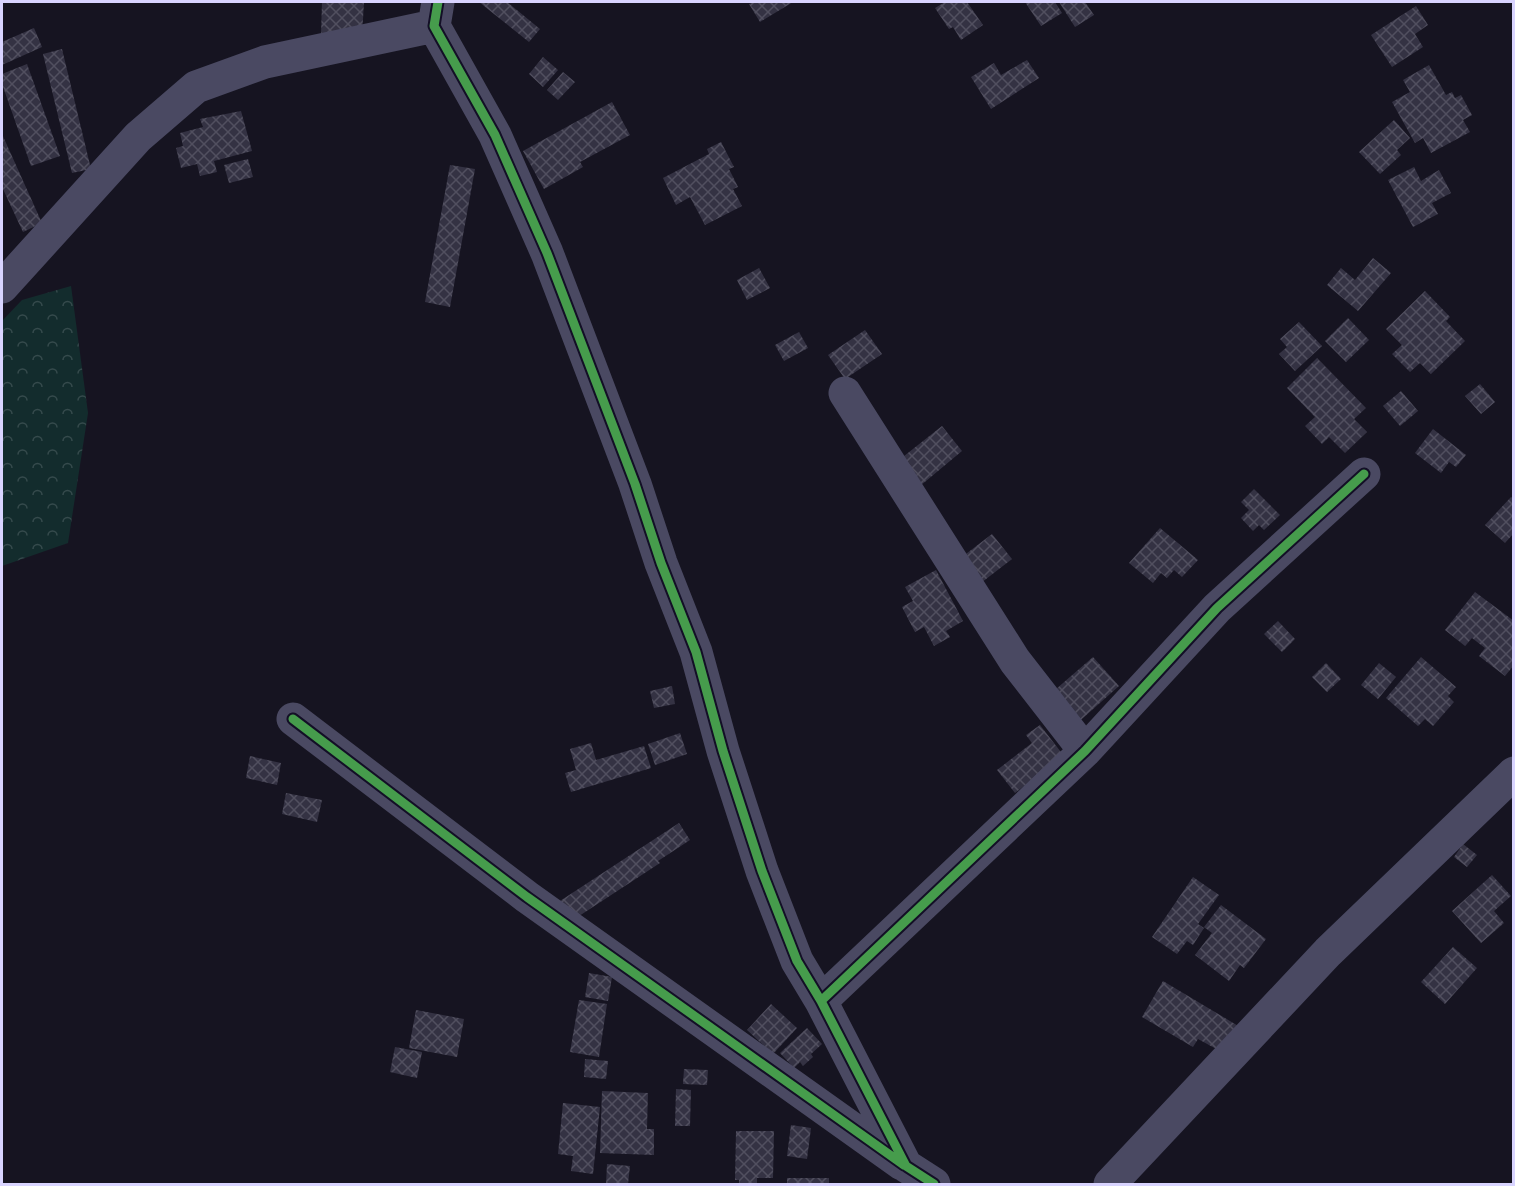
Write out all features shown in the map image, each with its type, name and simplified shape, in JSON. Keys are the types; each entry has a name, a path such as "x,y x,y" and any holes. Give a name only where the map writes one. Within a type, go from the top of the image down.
{"street":[{"path":"2,287 138,137 196,87 265,62 436,14 495,135 547,253 696,652 723,751 762,872 797,961 821,1001 906,1167"},
{"path":"845,393 1015,661 1085,751"},
{"path":"821,1001 1085,751 1217,608 1364,474"},
{"path":"293,719 527,897 934,1185"},
{"path":"1110,1185 1328,952 1514,773"}],"green space":[{"path":"71,286 88,413 68,543 2,566 2,321 22,300"}],"building":[{"path":"322,2 364,2 362,36 321,34"},
{"path":"479,2 507,2 540,29 529,42"},
{"path":"793,2 760,22 749,4"},
{"path":"945,2 967,2 983,25 961,40 953,27 949,29 935,8"},
{"path":"1025,2 1055,2 1062,13 1041,26"},
{"path":"1059,2 1085,2 1094,15 1075,27"},
{"path":"1416,6 1428,25 1415,34 1423,47 1392,67 1371,35"},
{"path":"34,28 42,47 2,65 2,42"},
{"path":"62,49 91,169 72,173 43,54"},
{"path":"543,57 558,70 543,87 529,74"},
{"path":"1027,60 1039,78 991,109 971,77 994,63 1001,75"},
{"path":"27,64 60,156 31,166 2,84 2,74"},
{"path":"1429,65 1446,95 1452,92 1455,98 1461,95 1472,115 1463,120 1470,132 1431,153 1423,138 1415,143 1392,102 1410,92 1403,80"},
{"path":"563,72 575,82 558,100 547,90"},
{"path":"612,102 630,135 580,162 583,167 544,189 523,151"},
{"path":"241,111 252,151 214,161 217,172 200,176 197,164 181,168 176,148 183,146 180,133 203,127 200,119"},
{"path":"1394,120 1410,138 1397,150 1401,155 1380,174 1359,152"},
{"path":"2,134 42,223 23,232 2,187"},
{"path":"721,142 734,167 729,169 738,187 733,189 742,206 705,225 690,197 676,205 663,178 709,154 707,149"},
{"path":"248,159 253,177 229,183 224,165"},
{"path":"450,165 475,169 450,307 425,302"},
{"path":"1414,167 1421,181 1439,170 1451,193 1432,203 1438,214 1413,227 1388,180"},
{"path":"1373,258 1391,273 1358,311 1327,285 1341,268 1355,280"},
{"path":"759,268 770,288 747,300 737,280"},
{"path":"1425,291 1450,317 1446,321 1465,341 1431,374 1420,363 1410,372 1392,354 1402,345 1386,329"},
{"path":"1348,318 1369,340 1346,362 1325,341"},
{"path":"1299,322 1322,346 1295,371 1279,354 1287,347 1280,339"},
{"path":"865,330 882,354 845,379 828,355"},
{"path":"799,332 808,348 784,361 775,345"},
{"path":"1317,358 1366,408 1354,419 1367,432 1345,453 1329,437 1322,444 1305,426 1315,417 1287,388"},
{"path":"1480,384 1495,402 1481,414 1465,396"},
{"path":"1401,391 1418,411 1400,426 1383,406"},
{"path":"942,426 962,451 920,486 899,460"},
{"path":"1433,429 1466,455 1456,467 1449,462 1441,473 1415,453"},
{"path":"1254,489 1280,515 1264,530 1259,525 1253,531 1241,518 1249,510 1241,502"},
{"path":"1511,497 1514,499 1514,533 1505,543 1485,525"},
{"path":"1160,528 1198,560 1182,577 1174,570 1167,578 1161,573 1153,583 1129,563"},
{"path":"992,534 1012,559 977,586 958,560"},
{"path":"936,570 963,621 946,631 950,637 934,646 924,627 915,632 902,607 913,601 905,587"},
{"path":"1475,592 1514,621 1514,665 1505,676 1479,656 1485,648 1472,638 1465,646 1445,630"},
{"path":"1278,621 1295,639 1282,652 1264,634"},
{"path":"1093,657 1119,686 1074,726 1048,696"},
{"path":"1421,657 1456,687 1448,696 1454,702 1433,726 1425,719 1418,726 1386,698"},
{"path":"1326,663 1341,679 1327,692 1312,677"},
{"path":"1379,663 1396,677 1378,699 1361,685"},
{"path":"672,686 675,704 654,708 650,691"},
{"path":"1040,725 1064,756 1015,793 997,770 1032,743 1026,735"},
{"path":"680,733 687,754 655,765 648,744"},
{"path":"591,743 596,760 644,746 651,768 571,792 565,773 576,770 570,749"},
{"path":"250,756 281,763 277,785 246,778"},
{"path":"286,793 322,800 317,822 282,814"},
{"path":"679,823 690,840 658,861 660,863 573,920 560,901"},
{"path":"1463,844 1477,855 1467,867 1454,857"},
{"path":"1492,875 1511,896 1494,911 1504,923 1481,943 1452,911"},
{"path":"1193,877 1219,895 1198,924 1204,928 1193,945 1187,941 1177,954 1152,937"},
{"path":"1221,905 1266,939 1244,968 1240,965 1229,981 1195,955 1212,933 1204,927"},
{"path":"1453,947 1477,968 1445,1004 1421,982"},
{"path":"589,973 612,977 608,1001 585,997"},
{"path":"1163,981 1240,1027 1220,1051 1198,1039 1193,1047 1142,1017"},
{"path":"579,1000 607,1004 599,1057 570,1052"},
{"path":"771,1004 797,1028 773,1054 747,1030"},
{"path":"416,1010 464,1019 457,1057 409,1048"},
{"path":"807,1028 822,1044 803,1066 800,1062 794,1068 780,1053"},
{"path":"395,1047 422,1052 417,1078 390,1072"},
{"path":"585,1059 608,1061 606,1079 584,1077"},
{"path":"684,1069 708,1070 707,1085 683,1084"},
{"path":"676,1089 691,1090 690,1126 675,1126"},
{"path":"602,1091 648,1093 647,1129 654,1129 654,1155 600,1153"},
{"path":"563,1103 600,1107 593,1174 571,1171 573,1156 558,1154"},
{"path":"791,1125 811,1128 807,1159 787,1156"},
{"path":"736,1131 774,1131 773,1178 757,1178 757,1184 739,1184 739,1180 735,1180"},
{"path":"607,1164 630,1166 628,1184 606,1184"},
{"path":"787,1178 829,1178 829,1184 787,1184"}],"cycle path":[{"path":"438,2 434,26 495,135 547,253 635,484 661,563 696,652 723,751 762,871 797,961 821,1001 906,1166 934,1184"},
{"path":"821,1001 1085,751 1217,608 1364,474"},
{"path":"293,719 527,897 904,1165"}]}
